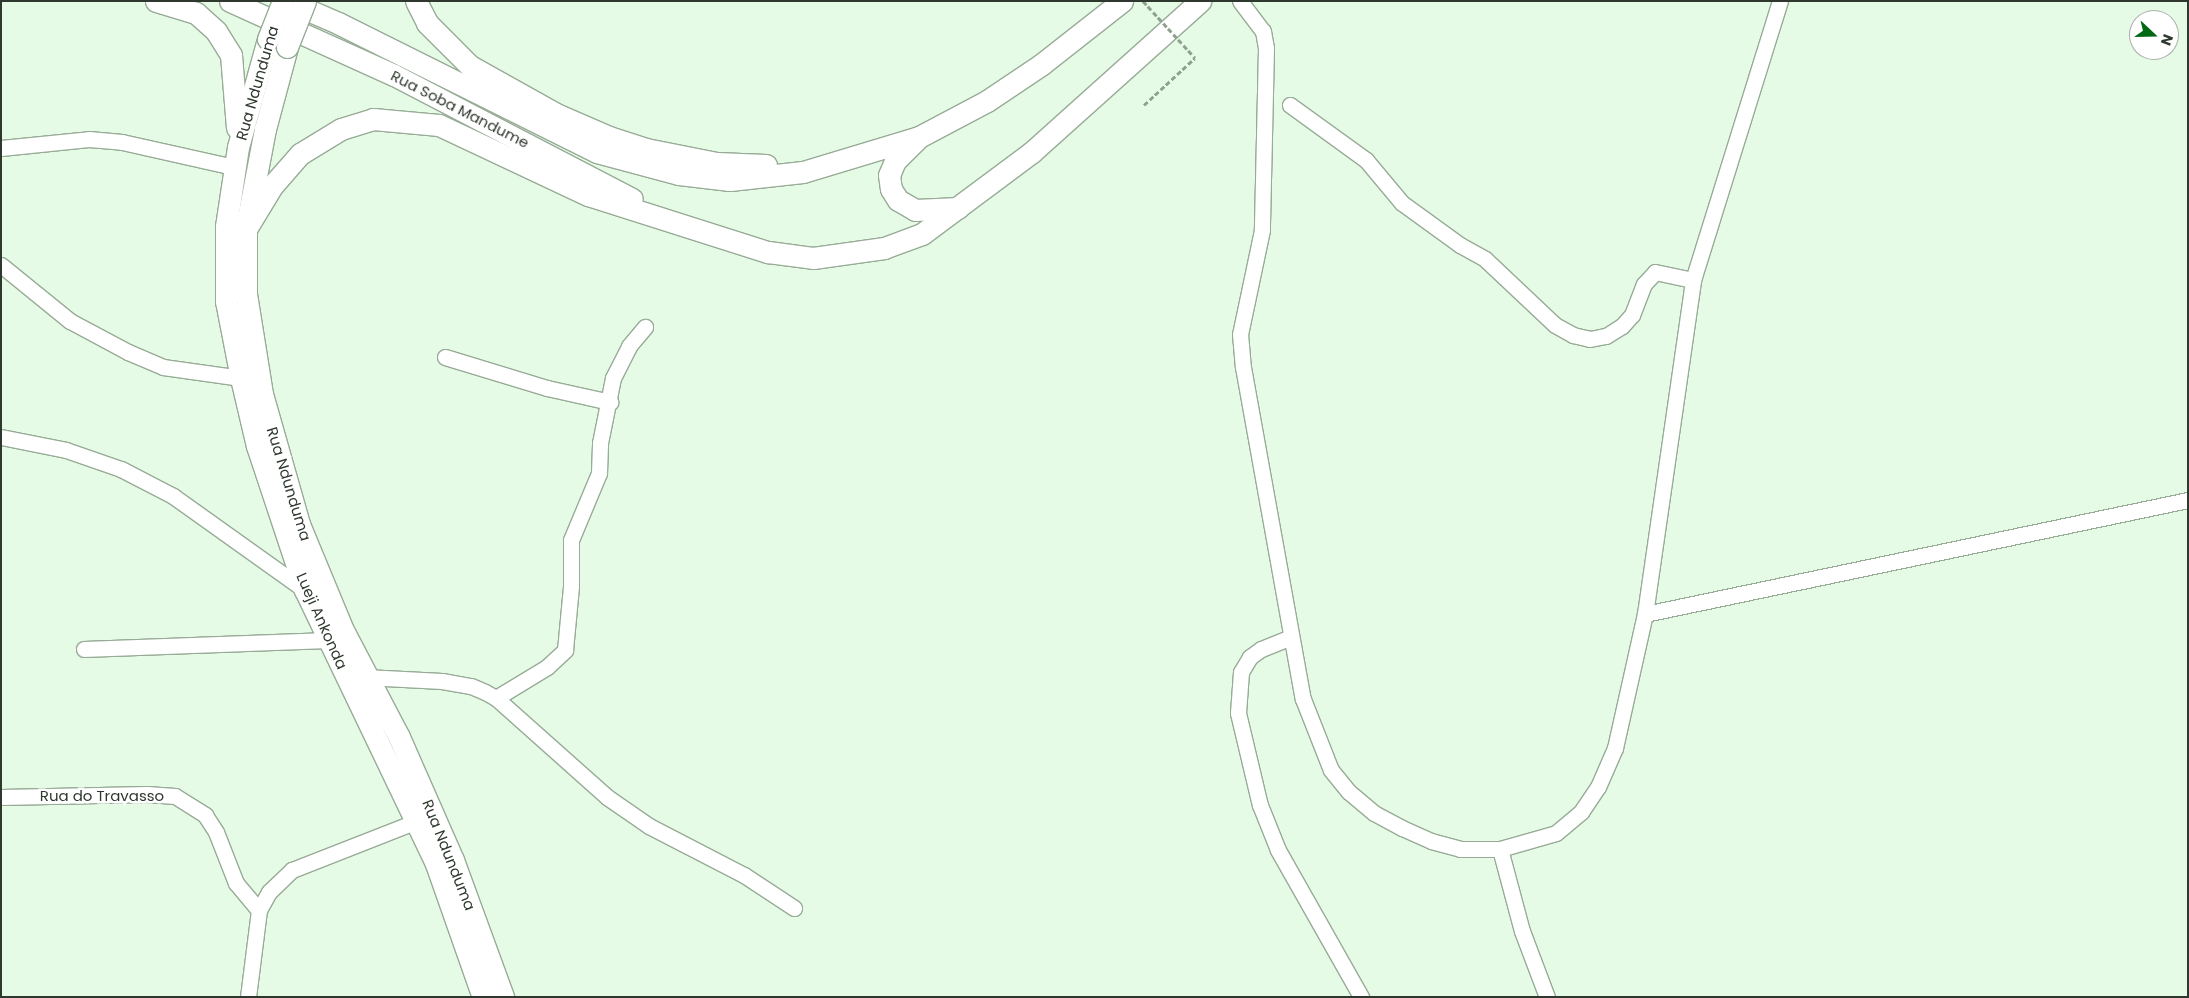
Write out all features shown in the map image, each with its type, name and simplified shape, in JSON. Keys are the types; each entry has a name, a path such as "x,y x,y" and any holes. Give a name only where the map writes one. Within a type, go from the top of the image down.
{"main road":[{"path":"156,1 196,14 216,32 231,55 236,157"},
{"name":"Rua Soba Mandume","path":"230,1 394,75 686,227"},
{"name":"Rua Ndunduma","path":"236,228 265,129 283,1"},
{"path":"287,1 338,23 597,152 635,165 730,180 803,172 919,137 987,101 1042,64 1122,1"},
{"name":"Rua Ndunduma","path":"305,1 277,43 236,157 236,228 262,394 299,524 365,677 399,737 449,851 503,997"},
{"path":"416,1 427,23 470,66 558,115 609,138 718,163 752,165 798,162 888,147"},
{"path":"236,228 300,154 341,129 374,118 439,125 588,195 768,252 813,258 884,248 922,234 1032,152 1200,1"},
{"path":"919,137 895,161 889,175 891,189 898,200 915,210 959,208"},
{"name":"Lueji Ankonda","path":"236,228 226,301 257,446 305,590 435,861 483,997"}],"street":[{"path":"1240,1 1263,31 1266,48 1262,230 1240,334 1243,367 1303,699 1331,770 1350,792 1374,813 1431,841 1460,849 1500,849 1556,833 1581,812 1598,787 1615,748 1645,614 1694,280 1780,1"},
{"path":"1290,105 1366,160 1402,203 1460,245 1485,259 1556,326 1573,335 1590,339 1606,336 1622,326 1632,315 1644,284 1655,272 1694,280"},
{"path":"1,148 89,139 236,157"},
{"path":"1,265 70,320 128,352 163,367 241,378"},
{"path":"496,698 555,661 568,642 571,540 598,473 600,442 610,402 613,378 620,362 645,327"},
{"path":"445,357 547,388 610,402"},
{"path":"1,437 66,450 121,469 173,496 305,590"},
{"path":"1645,614 2188,500"},
{"path":"1291,637 1261,649 1250,657 1241,672 1238,714 1260,805 1278,850 1361,997"},
{"path":"84,650 328,640"},
{"path":"365,677 442,681 471,686 496,698 607,797 650,826 744,875 794,908"},
{"name":"Rua do Travasso","path":"1,797 147,794 175,796 205,814 216,832 236,883 259,910"},
{"path":"248,997 259,910 269,892 292,870 417,822"},
{"path":"1500,849 1522,931 1547,997"}],"path":[{"path":"1143,1 1196,58 1144,105"}]}
